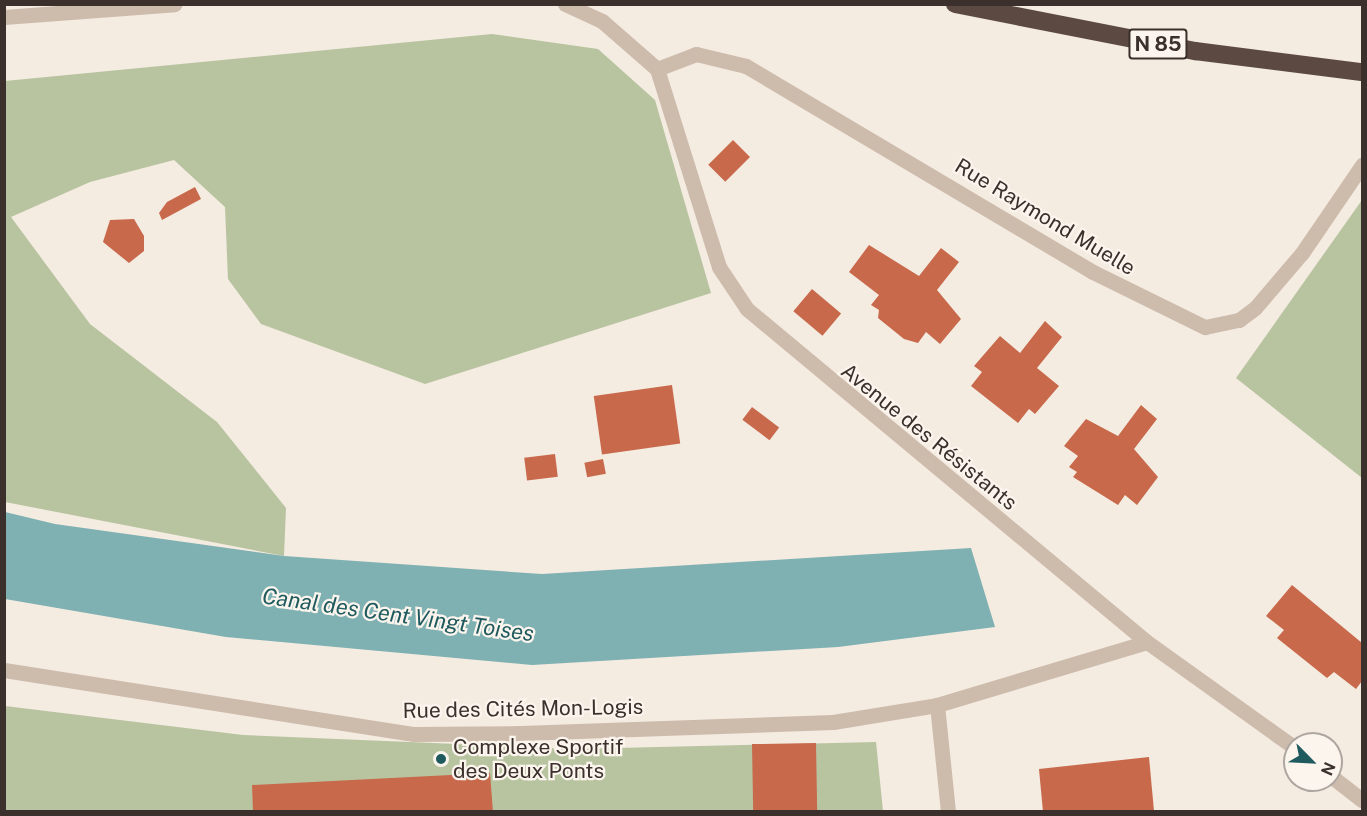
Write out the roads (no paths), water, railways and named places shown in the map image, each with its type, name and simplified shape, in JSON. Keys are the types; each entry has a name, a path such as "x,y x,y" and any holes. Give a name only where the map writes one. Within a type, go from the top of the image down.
{"highway":[{"name":"N 85","path":"955,4 1195,51 1362,72"}],"street":[{"path":"4,17 175,4"},
{"path":"566,4 602,21 657,69"},
{"name":"Rue Raymond Muelle","path":"657,69 696,54 746,66 1093,272 1205,327 1239,320 1255,308 1302,253 1362,165"},
{"name":"Avenue des Résistants","path":"657,69 719,267 747,309 1147,642 1283,739"},
{"name":"Rue des Cités Mon-Logis","path":"4,670 414,734 833,722 937,705 1147,642"},
{"path":"937,705 948,812"},
{"path":"1343,785 1362,800"}],"water":[{"name":"Canal des Cent Vingt Toises","path":"5,512 55,524 284,556 542,574 971,548 995,627 838,647 532,665 226,637 5,599"}],"place":[{"name":"Complexe Sportif des Deux Ponts","path":"441,759"}]}
